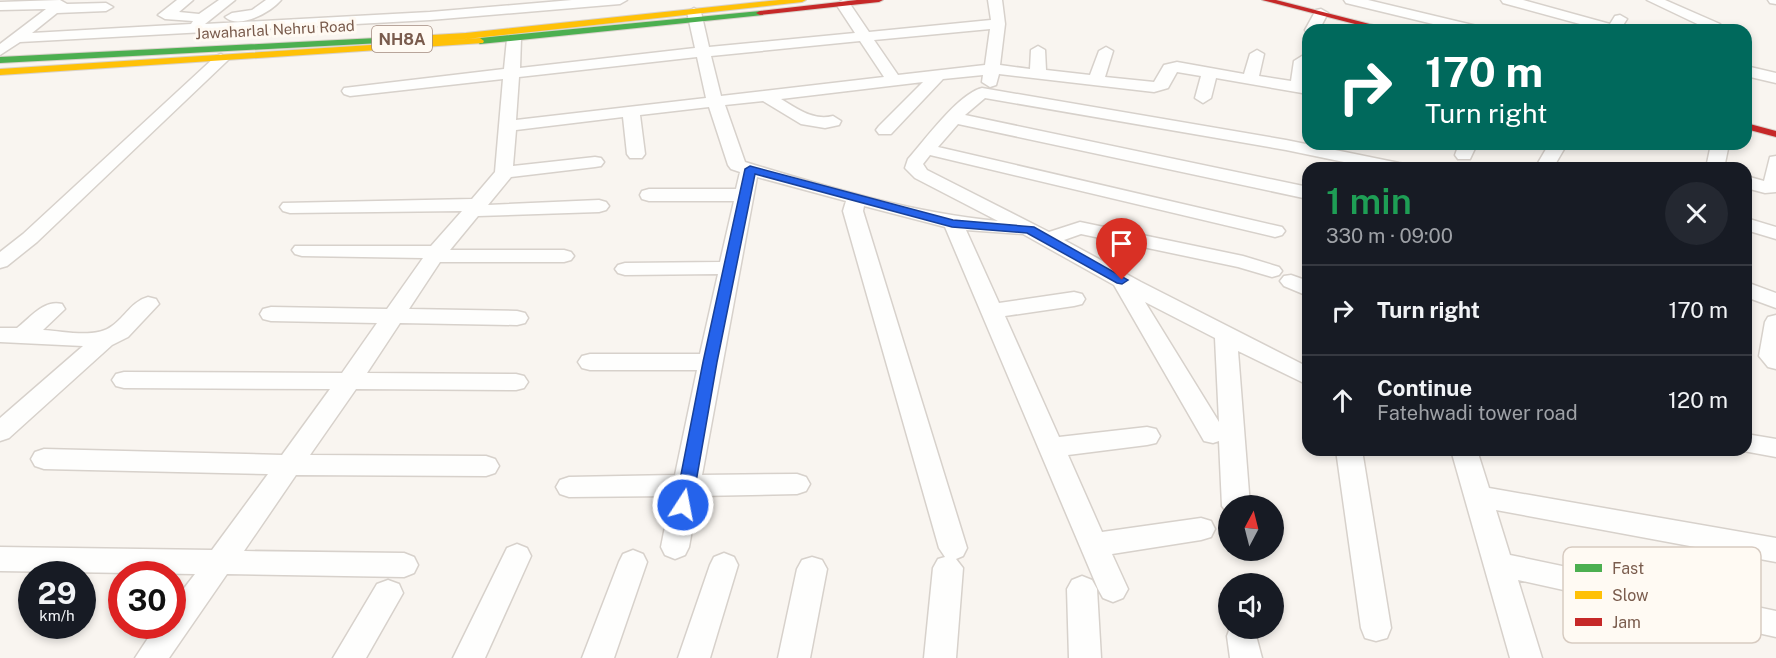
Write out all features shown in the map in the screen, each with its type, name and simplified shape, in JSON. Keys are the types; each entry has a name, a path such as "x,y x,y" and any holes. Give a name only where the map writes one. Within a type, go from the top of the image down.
{"main road":[{"name":"Jawaharlal Nehru Road","path":"0,52 419,32 802,0"},
{"path":"745,5 843,4 879,0"},
{"path":"1266,0 1360,24"},
{"name":"Jawaharlal Nehru Road","path":"0,60 466,36 695,15 745,5"},
{"path":"0,72 514,39 695,15"},
{"path":"1752,128 1776,134"}],"street":[{"path":"186,0 165,15 252,16 274,0"},
{"path":"194,30 203,16 228,0"},
{"path":"419,32 440,0"},
{"path":"16,38 430,16 620,0"},
{"path":"995,0 998,24 990,83 954,118 914,163 917,171 1039,234 1226,336 1302,374"},
{"path":"1351,0 1451,24"},
{"path":"1508,0 1608,24"},
{"path":"1654,0 1708,24"},
{"path":"0,52 55,4"},
{"path":"0,6 55,4 106,7"},
{"path":"843,4 894,81"},
{"path":"1315,24 1321,14"},
{"path":"695,15 716,102 737,165 856,199 952,223 1039,234 1080,228 1243,262 1290,280"},
{"path":"350,91 704,52 998,24"},
{"path":"211,43 225,28"},
{"path":"151,658 350,380 435,254 504,172 514,39"},
{"path":"1038,50 1038,74"},
{"path":"1096,81 1106,51"},
{"path":"1250,79 1257,54"},
{"path":"0,262 47,222 221,59"},
{"path":"507,126 992,69 1154,87 1162,85 1172,67 1302,88"},
{"path":"1752,72 1776,78"},
{"path":"1203,98 1210,73"},
{"path":"885,130 938,76"},
{"path":"981,93 1302,150"},
{"path":"766,96 814,123 824,124 833,121"},
{"path":"630,112 636,154"},
{"path":"954,118 1302,192"},
{"path":"1175,165 1194,129"},
{"path":"1752,135 1776,141"},
{"path":"926,149 1275,231"},
{"path":"1304,150 1367,162"},
{"path":"504,172 595,162"},
{"path":"1752,184 1765,188 1772,186 1776,162"},
{"path":"675,547 750,169"},
{"path":"649,195 745,195"},
{"path":"856,199 853,211 950,558 940,658"},
{"path":"290,207 599,206"},
{"path":"952,223 1113,589"},
{"path":"1752,226 1776,233"},
{"path":"302,249 564,256"},
{"path":"625,269 729,268"},
{"path":"1122,280 1213,434"},
{"path":"1752,291 1776,301"},
{"path":"991,311 1074,299"},
{"path":"0,432 11,413 104,340 120,332 148,304"},
{"path":"11,335 54,309"},
{"path":"271,314 518,318"},
{"path":"1776,322 1771,356 1776,361"},
{"path":"11,335 104,340"},
{"path":"1226,336 1235,495"},
{"path":"590,362 710,362"},
{"path":"124,380 516,382"},
{"path":"1051,448 1148,436"},
{"path":"1752,444 1776,448"},
{"path":"1350,456 1376,628"},
{"path":"1462,456 1477,496 1526,658"},
{"path":"45,459 289,465 486,466"},
{"path":"569,487 797,484"},
{"path":"1477,496 1759,547"},
{"path":"1094,545 1201,530"},
{"path":"1761,547 1776,550"},
{"path":"469,658 517,556"},
{"path":"0,560 404,565"},
{"path":"598,658 633,562"},
{"path":"1497,564 1563,579"},
{"path":"694,658 724,565"},
{"path":"794,658 812,569"},
{"path":"1082,589 1084,658"},
{"path":"349,658 388,593"}],"traffic: fast":[{"path":"480,41 760,13"},
{"path":"0,60 416,39"}],"traffic: slow":[{"path":"416,39 466,36 802,0"},
{"path":"0,72 480,41"}],"traffic: jam":[{"path":"760,13 879,0"},
{"path":"1266,0 1364,24"},
{"path":"1752,128 1776,134"}],"route":[{"path":"683,505 750,169 952,223 1029,230 1048,238 1122,280"}]}
